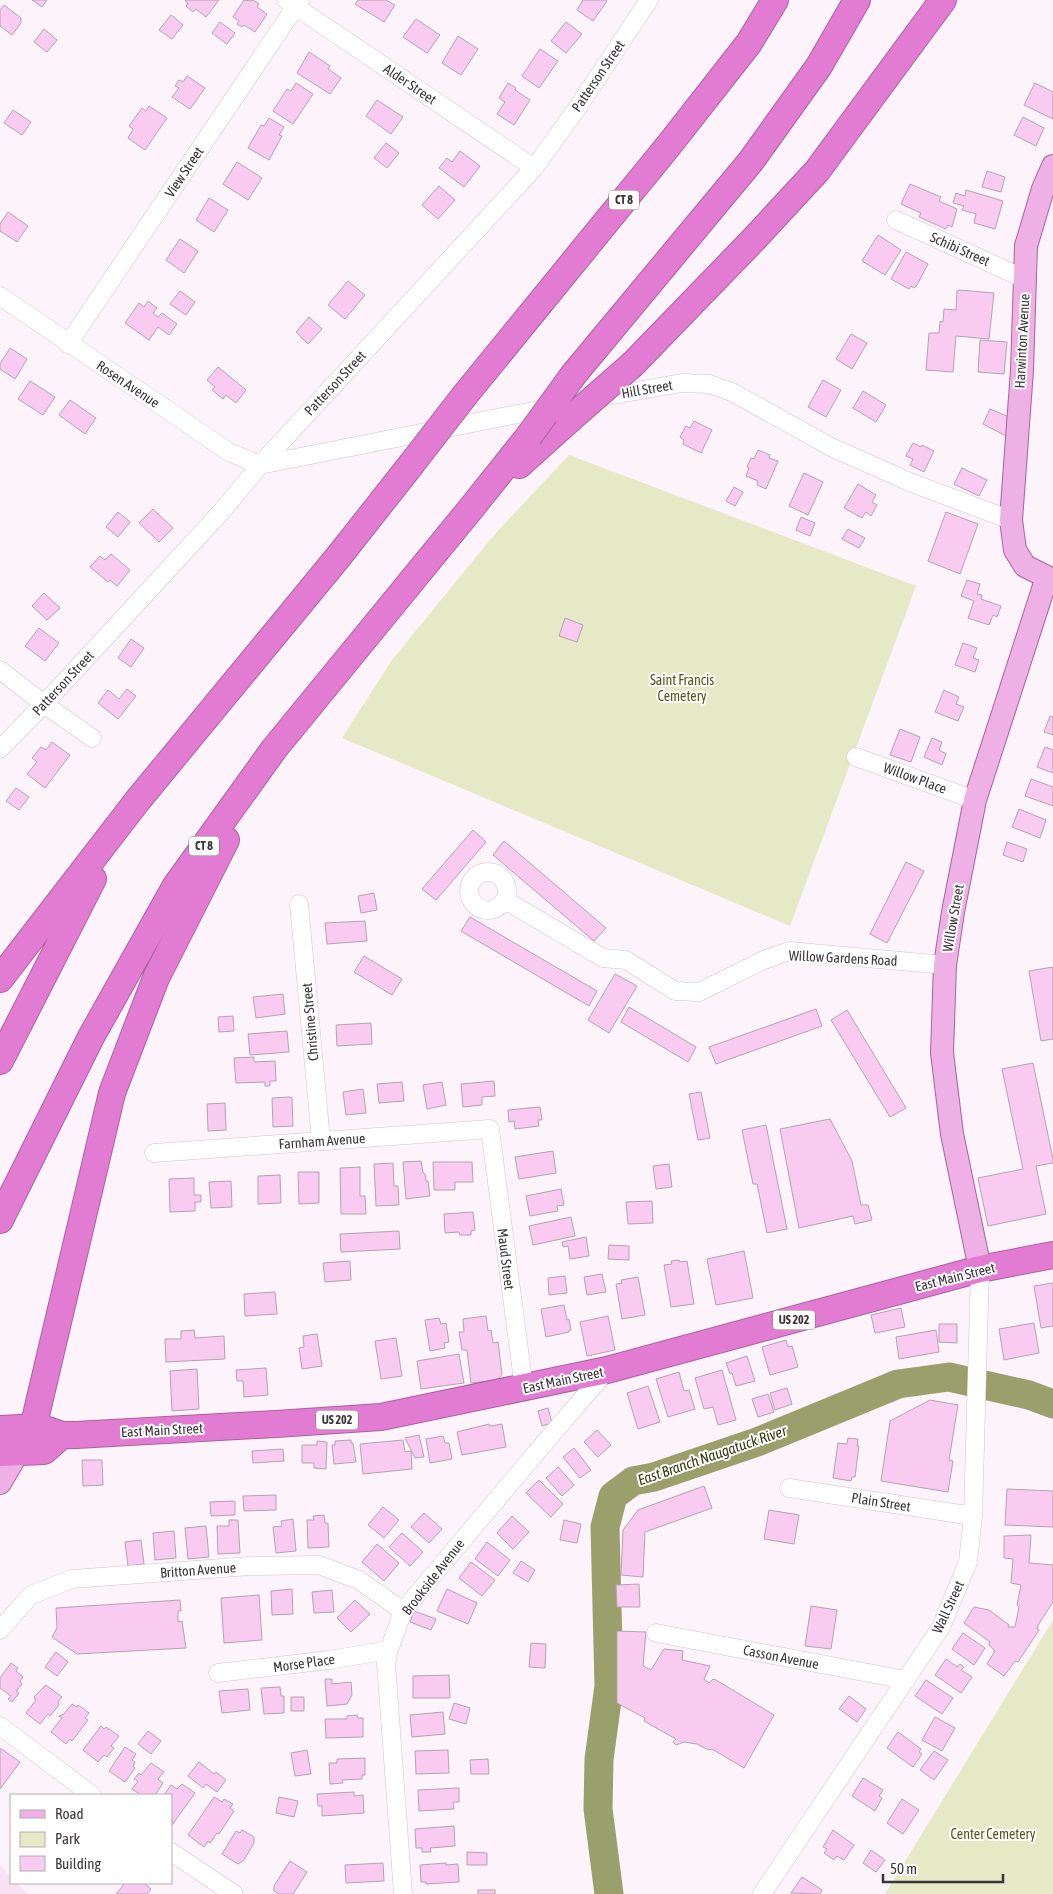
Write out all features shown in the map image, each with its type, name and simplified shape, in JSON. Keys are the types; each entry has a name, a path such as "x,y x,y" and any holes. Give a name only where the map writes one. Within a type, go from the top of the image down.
{"highway":[{"name":"CT 8","path":"0,1061 76,910 138,800 339,556 465,395 686,124 749,43 774,0"},
{"name":"CT 8","path":"0,1220 91,1037 175,887 274,749 529,436 574,374 751,161 819,66 857,0"},
{"path":"469,511 568,420 633,364 755,238 817,171 943,0"},
{"path":"33,1428 112,1093 156,978 208,872 274,749"},
{"path":"0,979 138,800"},
{"name":"East Main Street","path":"0,1429 39,1427 62,1435 381,1417 608,1370 980,1269 1053,1255"},
{"path":"9,1453 44,1451 62,1435"}],"main road":[{"name":"Harwinton Avenue","path":"1050,578 1025,566 1015,550 1011,520 1022,370 1026,246 1043,189 1053,166"},
{"name":"Willow Street","path":"980,1269 952,1134 942,1053 945,965 953,912 975,800 1050,578"},
{"path":"0,1483 9,1453 33,1428"}],"street":[{"name":"Patterson Street","path":"0,749 222,511 260,465 534,168 576,110 649,0"},
{"name":"Alder Street","path":"294,2 534,168"},
{"name":"View Street","path":"68,344 294,2"},
{"name":"Schibi Street","path":"896,220 1025,279"},
{"name":"Rosen Avenue","path":"0,296 229,452 260,465"},
{"name":"Hill Street","path":"260,465 643,389 682,383 709,384 732,392 840,451 912,483 1011,520"},
{"path":"0,670 92,738"},
{"name":"Willow Place","path":"856,757 975,800"},
{"name":"Willow Gardens Road","path":"504,900 603,958 626,960 675,991 699,992 764,960 789,952 945,965"},
{"name":"Christine Street","path":"299,904 321,1140"},
{"name":"Farnham Avenue","path":"154,1153 490,1129"},
{"name":"Maud Street","path":"490,1129 524,1388"},
{"name":"Wall Street","path":"762,1894 941,1627 968,1562 973,1516 980,1269"},
{"name":"Brookside Avenue","path":"403,1894 386,1663 403,1611 608,1370"},
{"name":"Plain Street","path":"789,1488 973,1516"},
{"name":"Britton Avenue","path":"0,1630 31,1595 72,1579 250,1566 320,1565 359,1580 403,1611"},
{"name":"Casson Avenue","path":"656,1633 906,1680"},
{"name":"Morse Place","path":"218,1673 329,1660 389,1650"},
{"path":"0,1726 91,1794"},
{"path":"172,1853 234,1894"}],"shaded area":[{"path":"0,1865 10,1876 10,1884 18,1884 28,1894 0,1894"}],"green space":[{"name":"Saint Francis Cemetery","path":"569,455 916,586 790,926 342,738 392,660 494,535"},
{"name":"Center Cemetery","path":"1053,1620 1053,1894 885,1894"}],"building":[{"path":"32,0 47,0 42,7"},
{"path":"186,0 219,0 206,17 196,9 193,12 186,6 188,3"},
{"path":"244,0 253,0 259,4 257,7 267,14 255,32 244,25 242,27 237,24 239,21 233,17"},
{"path":"358,0 386,0 395,5 384,22 355,4"},
{"path":"583,0 607,1 593,21 577,10"},
{"path":"4,5 21,18 21,23 12,35 0,26 0,10"},
{"path":"171,15 183,25 172,39 159,30"},
{"path":"416,19 440,35 427,53 403,37"},
{"path":"220,22 235,33 227,44 212,33"},
{"path":"566,22 582,34 566,53 551,41"},
{"path":"44,29 57,40 47,52 34,42"},
{"path":"458,36 478,49 461,75 442,63"},
{"path":"540,49 558,61 539,88 522,76"},
{"path":"309,52 330,66 328,69 341,78 330,94 297,73"},
{"path":"187,76 205,88 190,109 172,97 179,88 175,86 179,80 183,82"},
{"path":"296,83 313,94 293,124 273,111 287,89 291,91"},
{"path":"508,83 530,100 514,125 497,114 505,102 499,98"},
{"path":"1035,83 1053,92 1053,119 1024,105"},
{"path":"377,100 403,117 391,134 366,116"},
{"path":"149,106 167,118 145,150 128,138 133,129 129,126 142,108 146,111"},
{"path":"13,110 31,122 22,135 4,123"},
{"path":"1023,117 1044,128 1036,146 1014,135"},
{"path":"269,118 284,127 279,135 282,136 269,160 248,148 261,125 264,126"},
{"path":"386,143 399,153 387,168 374,158"},
{"path":"460,151 480,166 464,187 439,168 447,158 452,162"},
{"path":"237,162 262,178 248,200 223,184"},
{"path":"987,171 1005,177 1001,192 982,187"},
{"path":"910,184 941,197 939,201 957,209 952,227 948,225 946,229 919,217 921,213 901,204"},
{"path":"439,186 455,200 438,219 422,205"},
{"path":"966,190 1003,201 995,229 974,223 976,214 962,210 964,206 953,203 956,193 965,196"},
{"path":"209,198 228,210 214,232 196,220"},
{"path":"8,212 28,226 17,242 0,231 0,224"},
{"path":"878,235 901,250 885,275 862,261"},
{"path":"180,239 198,251 184,273 166,260"},
{"path":"906,252 928,264 917,285 914,288 911,286 909,289 891,279"},
{"path":"348,281 365,295 345,319 328,305"},
{"path":"180,291 195,302 186,315 170,304"},
{"path":"957,291 994,293 989,339 956,336 953,372 926,370 929,333 939,333 940,321 943,322 944,309 956,310"},
{"path":"148,301 157,308 153,313 158,317 162,313 177,324 169,335 158,327 149,340 125,323 139,303 144,307"},
{"path":"309,317 322,329 308,344 296,332"},
{"path":"851,334 867,343 852,369 836,359"},
{"path":"980,340 1007,342 1004,374 978,372"},
{"path":"10,348 27,359 15,379 0,369 0,364"},
{"path":"218,367 246,390 236,403 226,395 223,399 212,390 215,387 207,380"},
{"path":"823,380 841,390 826,417 808,407"},
{"path":"30,381 55,397 43,415 18,399"},
{"path":"863,391 886,405 876,422 853,408"},
{"path":"70,400 96,418 85,434 59,415"},
{"path":"990,409 1014,419 1006,436 983,424"},
{"path":"694,421 712,430 701,453 683,444 684,440 680,437 686,426 690,428"},
{"path":"913,443 934,451 924,472 910,465 913,459 906,456"},
{"path":"758,450 770,455 769,458 778,461 766,489 757,485 758,481 746,476 751,458 754,459"},
{"path":"962,468 987,480 979,496 954,484"},
{"path":"804,473 823,482 808,515 789,506"},
{"path":"858,484 876,495 872,502 877,505 871,516 866,512 862,518 844,508"},
{"path":"734,487 743,492 735,506 726,501"},
{"path":"153,509 173,528 159,542 139,523"},
{"path":"118,512 130,522 118,537 106,527"},
{"path":"946,512 978,524 960,574 928,561"},
{"path":"801,517 815,523 810,536 796,530"},
{"path":"848,529 865,538 859,548 842,539"},
{"path":"111,554 130,570 117,586 110,580 108,582 90,567 100,556 105,560"},
{"path":"967,580 980,584 977,594 982,595 981,599 1001,606 997,617 993,615 989,625 968,618 974,601 961,596"},
{"path":"44,593 60,608 47,620 32,606"},
{"path":"565,618 583,625 577,642 559,636"},
{"path":"39,628 59,643 45,661 25,646"},
{"path":"131,639 144,648 131,667 118,658"},
{"path":"963,643 977,648 973,658 979,660 975,672 955,665"},
{"path":"127,689 136,696 118,719 98,703 108,690 119,699"},
{"path":"944,690 959,697 956,704 964,707 958,721 935,712"},
{"path":"1050,716 1053,717 1053,735 1044,732"},
{"path":"900,729 920,737 911,762 890,755"},
{"path":"932,738 942,742 939,750 946,754 942,765 924,757"},
{"path":"52,742 70,755 45,788 27,774 37,762 32,758 41,747 46,750"},
{"path":"1045,747 1053,750 1053,773 1037,767"},
{"path":"1031,779 1053,787 1053,806 1025,796"},
{"path":"16,788 29,797 19,810 6,801"},
{"path":"1019,809 1046,820 1040,838 1012,827"},
{"path":"473,830 486,842 436,900 422,889"},
{"path":"504,841 606,928 594,941 493,855"},
{"path":"1007,842 1027,849 1023,862 1003,855"},
{"path":"906,862 924,871 887,943 870,934"},
{"path":"374,893 377,910 361,913 358,896"},
{"path":"470,917 597,991 589,1006 461,931"},
{"path":"365,921 367,941 327,944 325,923"},
{"path":"364,956 402,979 392,995 354,972"},
{"path":"1053,967 1053,1039 1041,1041 1029,971"},
{"path":"615,974 637,986 609,1033 588,1020"},
{"path":"283,994 285,1014 256,1018 253,997"},
{"path":"629,1007 696,1047 688,1062 621,1022"},
{"path":"816,1009 822,1026 716,1064 709,1047"},
{"path":"847,1010 906,1108 890,1117 831,1020"},
{"path":"233,1016 234,1031 219,1032 218,1017"},
{"path":"371,1023 372,1044 337,1046 336,1025"},
{"path":"287,1031 289,1052 250,1055 248,1034"},
{"path":"254,1057 254,1062 275,1061 276,1081 270,1081 270,1086 265,1086 265,1082 236,1083 234,1058"},
{"path":"1033,1063 1053,1159 1053,1163 1036,1166 1046,1214 988,1226 978,1178 1023,1169 1002,1069"},
{"path":"494,1081 495,1096 482,1097 482,1105 463,1107 461,1084"},
{"path":"402,1082 404,1101 379,1103 377,1084"},
{"path":"442,1082 446,1105 427,1109 423,1085"},
{"path":"363,1089 366,1113 346,1115 343,1092"},
{"path":"701,1092 710,1138 698,1140 689,1094"},
{"path":"272,1098 292,1098 293,1126 273,1127"},
{"path":"225,1103 226,1130 208,1131 207,1104"},
{"path":"540,1107 542,1120 538,1120 539,1126 515,1129 514,1121 509,1122 508,1110"},
{"path":"830,1119 852,1161 861,1205 868,1205 872,1220 855,1224 853,1216 799,1228 780,1129"},
{"path":"766,1125 787,1229 767,1233 757,1184 753,1184 742,1130"},
{"path":"553,1151 556,1173 519,1179 515,1157"},
{"path":"421,1161 423,1173 425,1174 426,1181 428,1181 430,1196 406,1199 403,1162"},
{"path":"433,1162 472,1162 473,1182 455,1182 455,1190 434,1190"},
{"path":"393,1163 394,1186 398,1186 399,1205 376,1206 374,1164"},
{"path":"669,1164 672,1187 656,1189 653,1166"},
{"path":"360,1167 360,1196 365,1196 366,1214 341,1214 340,1168"},
{"path":"298,1172 319,1172 319,1203 299,1204"},
{"path":"280,1175 281,1203 258,1204 258,1176"},
{"path":"194,1178 194,1195 201,1195 201,1202 195,1202 195,1211 170,1212 169,1179"},
{"path":"231,1181 232,1207 211,1208 209,1182"},
{"path":"561,1189 564,1205 557,1206 558,1211 530,1216 526,1196"},
{"path":"652,1201 653,1223 628,1224 626,1202"},
{"path":"473,1212 475,1230 471,1231 471,1235 460,1235 459,1232 445,1233 444,1214"},
{"path":"571,1217 575,1236 533,1245 529,1226"},
{"path":"399,1231 400,1249 341,1252 340,1234"},
{"path":"586,1237 589,1256 570,1259 568,1246 563,1247 562,1242"},
{"path":"609,1245 629,1246 629,1260 608,1259"},
{"path":"744,1251 753,1298 716,1305 707,1259"},
{"path":"679,1260 680,1262 687,1261 694,1304 671,1307 664,1265 672,1264 671,1261"},
{"path":"350,1261 351,1280 325,1282 323,1263"},
{"path":"602,1274 606,1292 587,1295 584,1277"},
{"path":"565,1276 567,1293 549,1295 548,1278"},
{"path":"638,1277 645,1315 622,1319 616,1284 622,1283 621,1280"},
{"path":"1053,1283 1053,1326 1041,1328 1034,1286"},
{"path":"275,1292 277,1314 245,1316 244,1294"},
{"path":"564,1305 571,1330 546,1337 541,1309"},
{"path":"901,1308 905,1327 875,1333 871,1315"},
{"path":"486,1316 488,1331 491,1330 493,1343 498,1342 502,1374 498,1380 471,1383 467,1350 462,1350 459,1332 464,1332 463,1319"},
{"path":"608,1316 615,1350 587,1356 580,1322"},
{"path":"439,1318 441,1324 446,1323 449,1342 444,1343 445,1348 430,1351 425,1320"},
{"path":"1034,1323 1039,1353 1004,1360 999,1329"},
{"path":"939,1324 957,1324 957,1343 939,1342"},
{"path":"194,1330 195,1338 224,1336 225,1359 166,1362 165,1339 181,1339 181,1331"},
{"path":"936,1330 939,1352 899,1359 896,1337"},
{"path":"317,1334 322,1366 302,1369 299,1348 304,1347 303,1336"},
{"path":"396,1338 402,1376 381,1379 375,1341"},
{"path":"786,1340 788,1347 792,1346 798,1367 770,1375 762,1347"},
{"path":"459,1354 464,1383 421,1389 417,1361"},
{"path":"747,1356 755,1381 736,1386 732,1373 730,1374 726,1363"},
{"path":"266,1368 268,1395 244,1397 243,1381 237,1381 236,1370"},
{"path":"197,1369 199,1409 172,1411 170,1371"},
{"path":"722,1370 736,1420 718,1425 713,1407 704,1409 695,1378"},
{"path":"679,1372 684,1391 689,1390 695,1409 668,1417 656,1379"},
{"path":"648,1386 660,1422 638,1429 627,1393"},
{"path":"787,1388 792,1404 775,1410 770,1393"},
{"path":"768,1394 774,1412 758,1417 752,1399"},
{"path":"930,1400 958,1405 949,1460 953,1461 948,1492 881,1481 890,1421"},
{"path":"548,1408 552,1423 542,1426 538,1411"},
{"path":"489,1424 490,1426 502,1424 506,1447 462,1455 457,1432"},
{"path":"597,1430 611,1445 598,1457 584,1442"},
{"path":"419,1435 424,1457 415,1458 405,1438"},
{"path":"443,1436 445,1443 449,1443 452,1459 430,1463 426,1439"},
{"path":"848,1438 858,1439 857,1446 859,1446 855,1477 852,1477 851,1481 833,1478 838,1443 847,1444"},
{"path":"351,1440 356,1462 334,1464 332,1445 335,1445 335,1441"},
{"path":"403,1440 405,1452 411,1451 412,1469 363,1474 360,1444"},
{"path":"317,1441 327,1442 326,1469 314,1468 314,1463 302,1463 302,1445 317,1445"},
{"path":"574,1448 591,1470 580,1478 563,1457"},
{"path":"283,1449 284,1461 253,1463 252,1451"},
{"path":"82,1460 102,1460 103,1485 83,1486"},
{"path":"558,1467 574,1485 562,1496 546,1478"},
{"path":"539,1480 563,1504 551,1517 526,1493"},
{"path":"704,1486 712,1508 645,1532 643,1577 621,1575 623,1530 638,1510"},
{"path":"1007,1489 1053,1491 1053,1527 1005,1525"},
{"path":"276,1495 276,1510 244,1511 243,1496"},
{"path":"210,1502 235,1502 235,1515 211,1516"},
{"path":"383,1507 399,1520 384,1538 368,1525"},
{"path":"769,1510 799,1515 794,1544 764,1539"},
{"path":"424,1513 442,1529 429,1543 411,1527"},
{"path":"324,1515 325,1523 328,1523 329,1547 308,1548 307,1520 314,1520 313,1516"},
{"path":"512,1516 529,1532 513,1549 497,1533"},
{"path":"293,1519 296,1551 276,1553 273,1527 282,1526 281,1521"},
{"path":"229,1520 238,1520 240,1553 218,1554 217,1526 229,1526"},
{"path":"564,1520 581,1524 577,1543 560,1540"},
{"path":"206,1526 209,1557 188,1559 185,1528"},
{"path":"174,1531 176,1558 155,1560 153,1533"},
{"path":"402,1533 423,1552 410,1566 389,1547"},
{"path":"1031,1535 1029,1563 1053,1565 1053,1602 1038,1625 1037,1629 1039,1630 1018,1662 1015,1661 1004,1676 987,1664 995,1651 989,1645 990,1642 964,1623 974,1607 989,1610 1009,1625 1008,1627 1015,1627 1021,1585 1011,1583 1013,1559 1004,1558 1004,1536"},
{"path":"141,1540 144,1564 128,1566 125,1542"},
{"path":"487,1542 510,1560 498,1576 475,1559"},
{"path":"377,1544 399,1563 384,1581 362,1562"},
{"path":"521,1561 535,1570 528,1582 513,1573"},
{"path":"471,1562 495,1580 482,1596 459,1578"},
{"path":"639,1584 640,1607 617,1607 616,1585"},
{"path":"292,1589 293,1614 272,1615 271,1591"},
{"path":"447,1589 477,1603 468,1624 437,1611"},
{"path":"332,1590 334,1612 314,1613 312,1592"},
{"path":"259,1595 262,1640 224,1643 221,1598"},
{"path":"180,1600 181,1611 178,1611 178,1622 182,1621 186,1648 77,1654 52,1637 57,1628 56,1608"},
{"path":"355,1600 370,1614 351,1632 337,1618"},
{"path":"811,1606 837,1610 831,1649 805,1646"},
{"path":"414,1611 436,1619 431,1630 410,1622"},
{"path":"617,1631 646,1632 643,1666 651,1670 664,1649 683,1651 682,1660 710,1666 704,1679 709,1683 713,1679 716,1680 774,1715 744,1768 712,1749 709,1750 697,1744 684,1742 676,1745 673,1742 676,1739 644,1721 645,1718 617,1703"},
{"path":"963,1633 985,1648 974,1665 952,1649"},
{"path":"531,1643 546,1644 545,1668 529,1667"},
{"path":"56,1652 68,1662 57,1676 45,1667"},
{"path":"946,1659 957,1667 960,1664 964,1667 961,1670 972,1677 961,1693 935,1675"},
{"path":"11,1663 18,1668 16,1671 23,1677 20,1681 22,1684 16,1691 19,1693 12,1702 8,1699 11,1696 0,1688 0,1678"},
{"path":"449,1675 450,1698 413,1698 413,1676"},
{"path":"325,1679 332,1679 332,1684 351,1682 352,1695 347,1704 327,1706"},
{"path":"926,1680 953,1698 942,1714 915,1696"},
{"path":"46,1685 62,1697 58,1702 59,1705 40,1724 26,1713 36,1700 34,1697"},
{"path":"280,1687 281,1696 284,1696 284,1713 264,1714 261,1688"},
{"path":"248,1689 250,1710 222,1713 219,1691"},
{"path":"849,1696 866,1709 857,1722 839,1709"},
{"path":"291,1697 304,1697 304,1711 291,1711"},
{"path":"454,1703 470,1708 466,1724 449,1719"},
{"path":"72,1704 77,1707 78,1705 89,1713 85,1718 88,1720 72,1741 70,1739 66,1744 51,1732 62,1718 59,1716 64,1714"},
{"path":"443,1712 445,1734 412,1737 410,1715"},
{"path":"357,1715 358,1718 363,1718 363,1737 326,1738 325,1719 347,1719 347,1716"},
{"path":"935,1717 955,1728 942,1751 922,1740"},
{"path":"101,1726 104,1729 106,1727 119,1736 111,1746 114,1748 107,1757 104,1755 98,1762 83,1750"},
{"path":"148,1731 161,1741 151,1754 138,1744"},
{"path":"898,1732 921,1749 919,1752 922,1754 913,1767 887,1748"},
{"path":"125,1747 136,1754 132,1760 135,1762 133,1766 135,1768 125,1782 109,1771"},
{"path":"0,1748 20,1762 0,1789"},
{"path":"307,1750 311,1774 295,1776 291,1753"},
{"path":"448,1750 449,1773 416,1774 415,1751"},
{"path":"934,1751 948,1760 934,1780 920,1770"},
{"path":"365,1758 365,1775 362,1775 362,1779 342,1780 343,1783 330,1784 329,1763 337,1763 337,1759"},
{"path":"488,1759 489,1774 471,1774 470,1760"},
{"path":"199,1762 214,1774 216,1772 226,1780 217,1792 206,1784 203,1788 188,1776"},
{"path":"151,1763 164,1772 158,1779 163,1783 156,1794 140,1794 132,1789 138,1781 134,1779 139,1773 141,1775"},
{"path":"863,1778 883,1790 879,1796 882,1798 875,1811 852,1796"},
{"path":"182,1784 195,1793 172,1825 172,1794 165,1794 171,1785 177,1789"},
{"path":"459,1788 459,1802 453,1802 454,1809 419,1811 418,1790"},
{"path":"354,1792 354,1796 363,1795 364,1813 322,1816 322,1806 318,1806 317,1794"},
{"path":"214,1797 222,1802 224,1799 233,1804 230,1808 234,1811 219,1834 217,1833 210,1843 208,1841 204,1847 188,1835"},
{"path":"279,1797 298,1801 294,1817 276,1813"},
{"path":"902,1799 919,1810 903,1834 887,1823"},
{"path":"454,1826 455,1846 430,1848 431,1852 422,1852 422,1848 416,1848 415,1829"},
{"path":"242,1830 254,1837 254,1843 244,1860 238,1864 222,1854 236,1831 240,1833"},
{"path":"833,1830 854,1845 844,1860 837,1856 834,1860 824,1853 827,1849 823,1847"},
{"path":"871,1850 885,1860 876,1872 863,1863"},
{"path":"467,1852 487,1853 487,1865 467,1865"},
{"path":"290,1861 307,1872 293,1894 279,1894 274,1891 274,1886"},
{"path":"383,1863 384,1881 346,1883 345,1865"},
{"path":"446,1863 446,1865 458,1864 459,1882 426,1884 426,1882 421,1882 420,1865"},
{"path":"802,1877 822,1890 820,1894 791,1893"},
{"path":"124,1884 145,1884 151,1889 147,1894 116,1894"},
{"path":"478,1890 495,1890 495,1894 478,1894"}],"waterway":[{"name":"East Branch Naugatuck River","path":"609,1894 598,1809 599,1759 609,1686 605,1527 613,1496 633,1481 654,1477 757,1442 898,1384 949,1377 1029,1395 1053,1404"}]}
